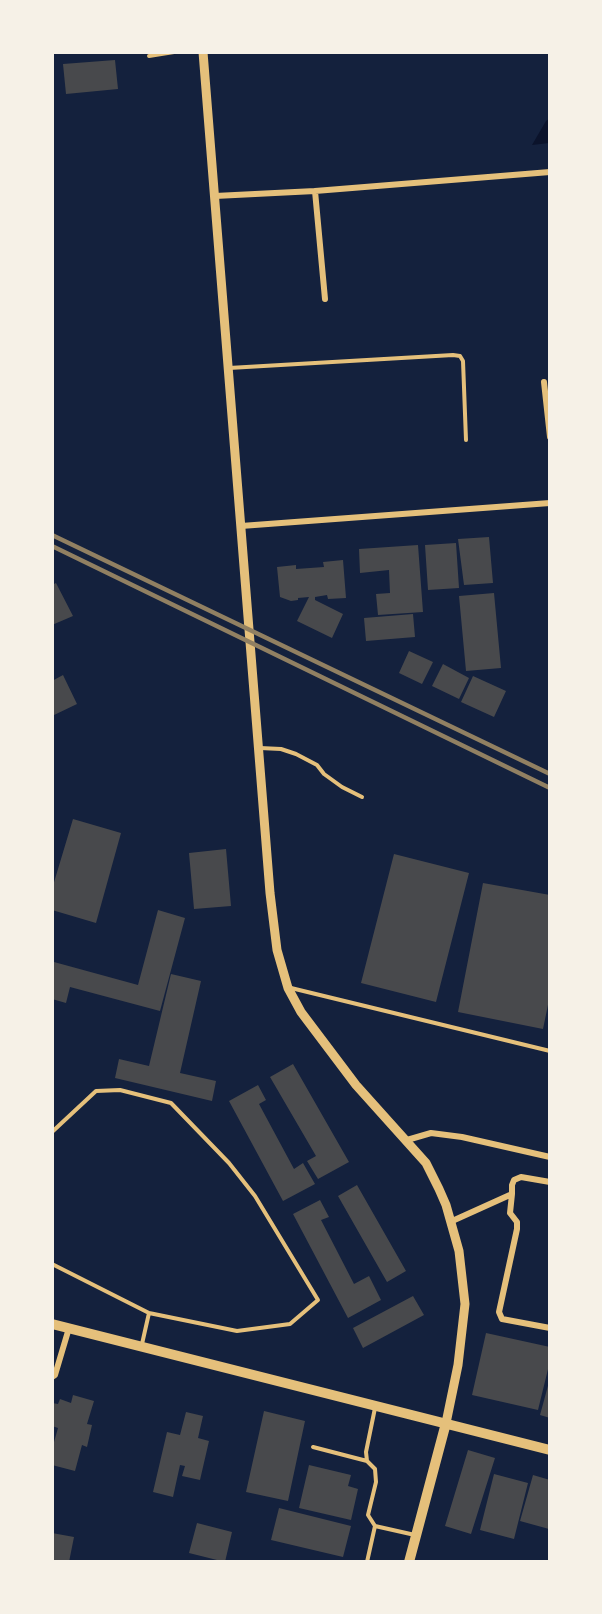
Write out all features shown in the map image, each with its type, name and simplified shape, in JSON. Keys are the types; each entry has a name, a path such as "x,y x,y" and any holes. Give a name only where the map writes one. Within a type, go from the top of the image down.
{"main road":[{"path":"52,1324 141,1348 446,1422 549,1450"},
{"path":"409,1562 446,1422"}],"street":[{"path":"203,52 270,892 277,950 288,988 301,1012 356,1084 426,1164 446,1205 459,1251 465,1304 460,1356 446,1422"},
{"path":"215,196 315,191 549,172"},
{"path":"315,191 325,299"},
{"path":"544,382 549,437"},
{"path":"241,526 549,503"},
{"path":"407,1140 431,1133 462,1137 549,1157"},
{"path":"549,1182 521,1177 514,1180 512,1185 510,1213 517,1222 517,1229 499,1312 501,1319 549,1328"},
{"path":"450,1222 512,1194"},
{"path":"52,1377 56,1375 69,1328"}],"lane":[{"path":"149,56 174,52"},
{"path":"228,369 460,356 463,361 465,440"},
{"path":"259,748 281,749 296,754 317,765 324,774 342,787 362,797"},
{"path":"288,988 549,1051"},
{"path":"52,1132 96,1091 120,1090 171,1103 229,1163 255,1196 318,1300 290,1324 237,1330 149,1313 52,1264"},
{"path":"141,1348 149,1313"},
{"path":"367,1461 366,1452 376,1406"},
{"path":"313,1447 367,1461 375,1469 376,1482 368,1515 375,1526 367,1562"},
{"path":"375,1526 416,1535"}],"water":[{"path":"549,119 549,143 532,145 546,121"}],"building":[{"path":"115,60 118,89 66,94 63,64"},
{"path":"489,537 493,583 464,585 458,539"},
{"path":"456,543 459,588 428,590 425,545"},
{"path":"418,545 423,612 378,615 376,594 390,593 389,570 360,573 359,549"},
{"path":"343,560 346,598 328,599 327,595 315,597 315,600 343,614 332,638 297,621 309,597 291,601 280,597 277,567 296,565 296,569 324,567 323,562"},
{"path":"56,583 73,616 52,625 52,585"},
{"path":"494,593 501,668 466,671 459,596"},
{"path":"413,614 415,637 366,641 364,618"},
{"path":"409,651 433,662 422,684 399,673"},
{"path":"443,664 469,678 459,699 432,686"},
{"path":"63,675 77,704 52,716 52,681"},
{"path":"473,676 506,691 494,717 461,702"},
{"path":"73,819 121,833 96,923 52,910 52,889"},
{"path":"226,849 231,906 194,909 189,853"},
{"path":"394,854 469,873 436,1002 361,983"},
{"path":"483,883 550,895 550,995 543,1029 458,1012"},
{"path":"158,910 185,918 160,1011 70,987 66,1003 52,999 54,962 138,985"},
{"path":"171,974 201,981 180,1073 216,1081 212,1101 115,1078 119,1059 149,1066"},
{"path":"293,1064 349,1162 318,1179 307,1161 316,1156 270,1077"},
{"path":"258,1085 266,1100 259,1104 294,1169 303,1163 315,1184 283,1201 229,1101"},
{"path":"357,1185 406,1271 387,1282 338,1196"},
{"path":"320,1200 329,1217 321,1220 354,1284 369,1276 381,1300 348,1318 293,1214"},
{"path":"413,1296 424,1315 363,1348 353,1328"},
{"path":"486,1333 550,1347 550,1361 538,1410 472,1395"},
{"path":"550,1382 550,1418 540,1415"},
{"path":"73,1395 94,1401 87,1424 92,1425 87,1447 82,1445 75,1471 52,1465 52,1449 58,1428 52,1426 52,1403 58,1404 60,1399 71,1403"},
{"path":"264,1411 305,1421 288,1501 246,1492"},
{"path":"186,1412 203,1416 198,1438 209,1441 200,1480 182,1476 185,1466 180,1465 173,1497 153,1492 167,1432 180,1435"},
{"path":"468,1450 495,1458 471,1534 445,1526"},
{"path":"309,1465 351,1475 348,1486 358,1489 351,1520 299,1508"},
{"path":"494,1474 528,1483 514,1539 480,1530"},
{"path":"533,1475 550,1480 549,1529 520,1521"},
{"path":"279,1508 351,1526 343,1557 271,1540"},
{"path":"197,1523 232,1532 225,1562 189,1553"},
{"path":"52,1533 74,1537 69,1562 52,1562"}],"railway":[{"path":"52,535 550,774"},
{"path":"52,546 550,788"}]}
